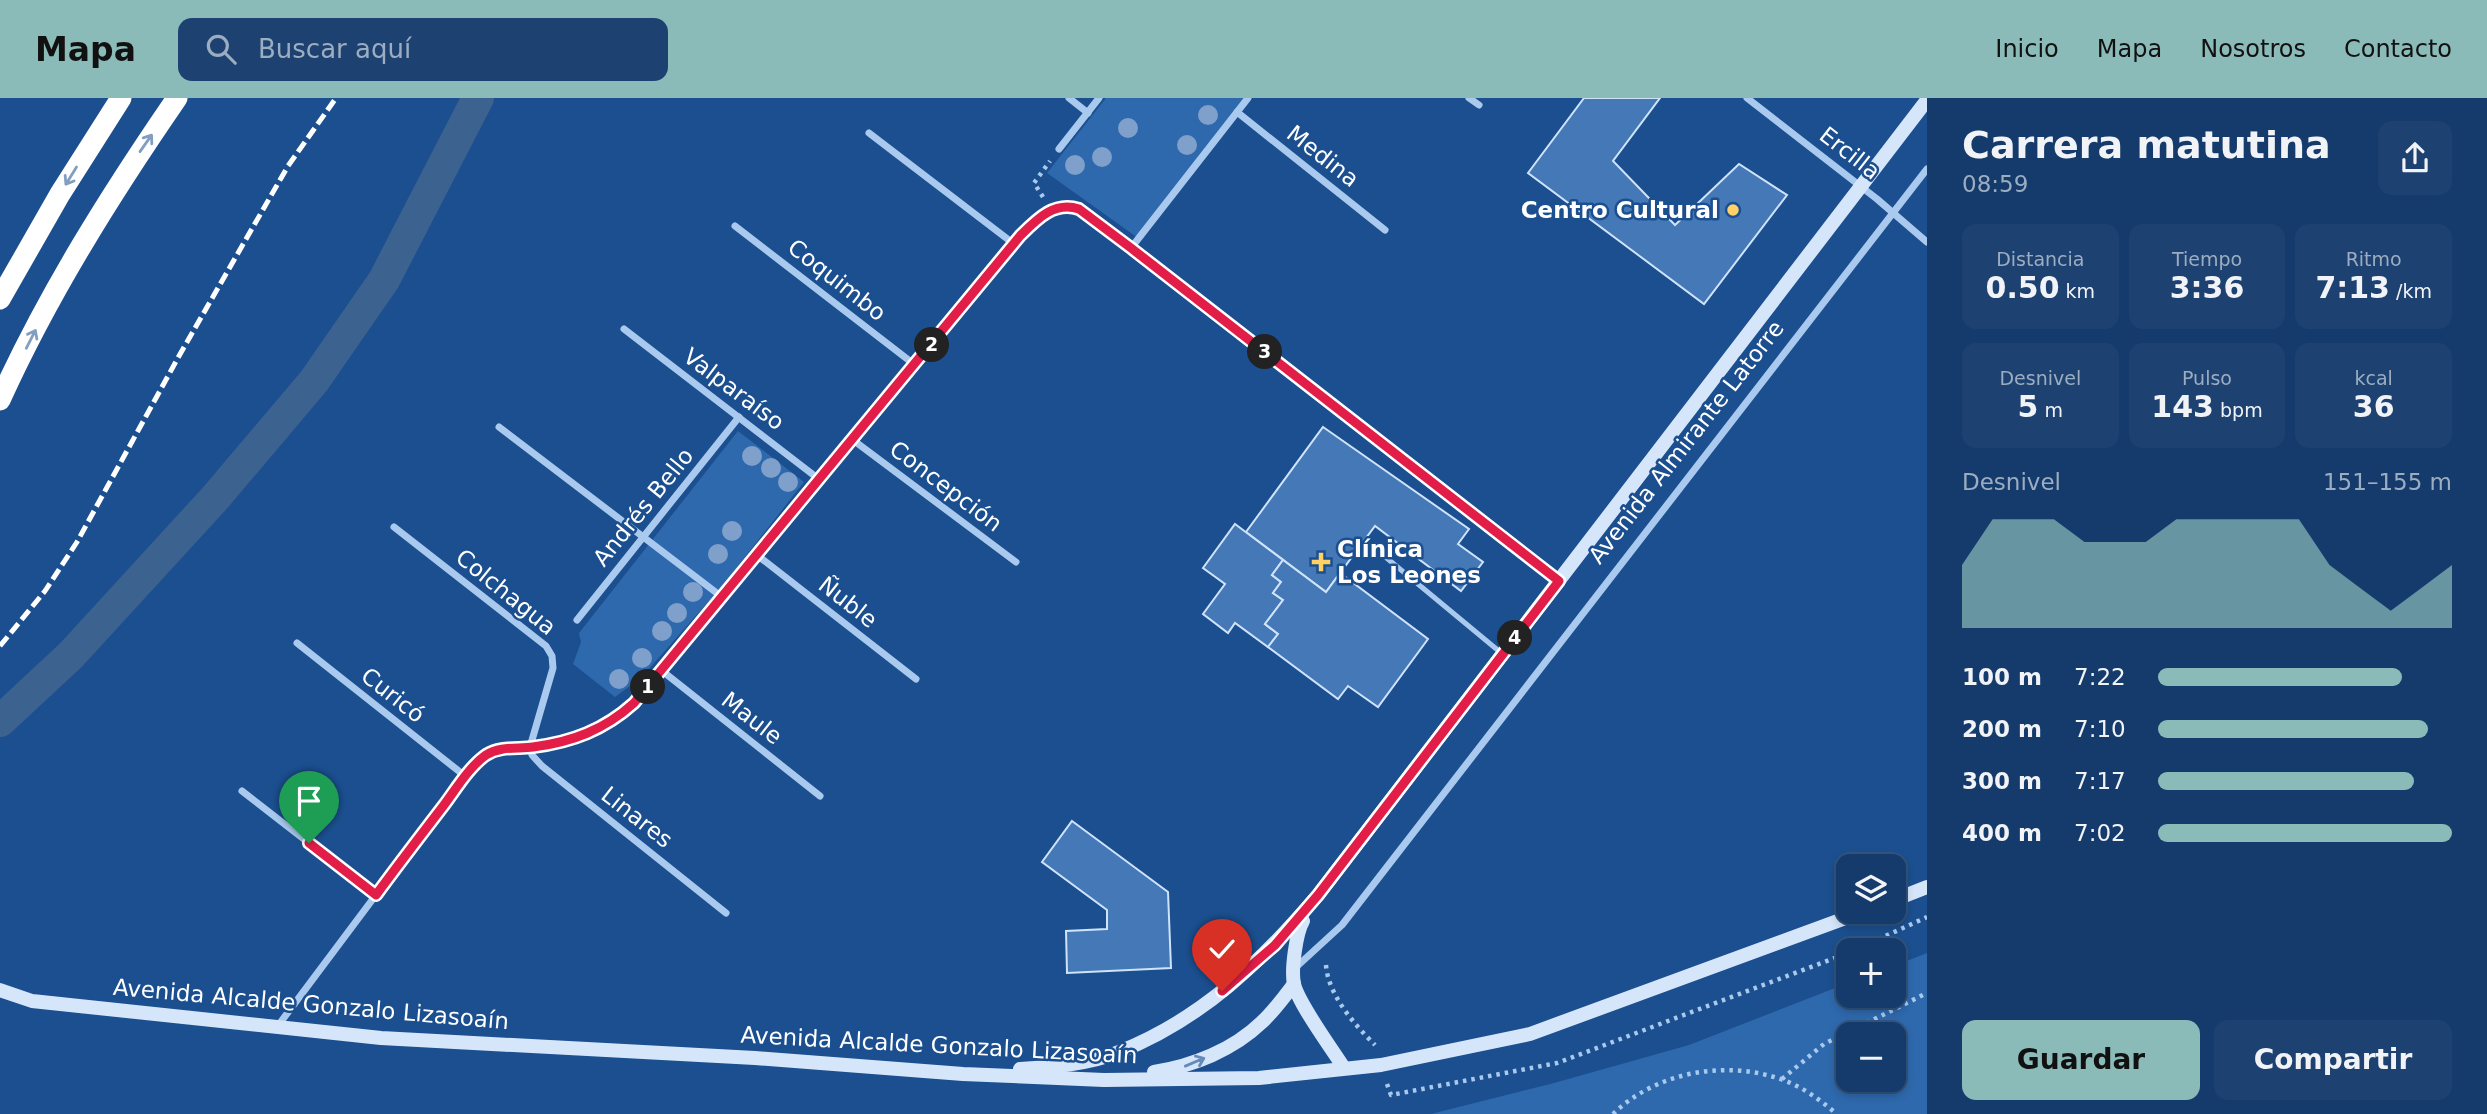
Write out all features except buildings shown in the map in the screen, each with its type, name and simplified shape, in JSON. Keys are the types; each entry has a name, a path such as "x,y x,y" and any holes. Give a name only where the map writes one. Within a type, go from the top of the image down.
{"highway":[{"path":"0,299 60,194 121,98"},
{"path":"0,400 44,313 88,236 177,98"}],"main road":[{"name":"Avenida Almirante Latorre","path":"963,1074 1058,1066 1117,1054 1176,1026 1275,945 1318,895 1927,100"},
{"path":"1906,895 1927,887"},
{"name":"Avenida Almirante Latorre","path":"1318,895 1296,933 1294,984 1307,1010 1344,1068"},
{"name":"Avenida Alcalde Gonzalo Lizasoaín","path":"0,990 32,1001 381,1038 755,1058 963,1074 1104,1080 1258,1078 1381,1065 1530,1034 1836,922"},
{"path":"1104,1080 1181,1068 1219,1052 1261,1023 1294,984"}],"street":[{"path":"1069,98 1088,113"},
{"path":"1059,149 1099,98"},
{"path":"1131,248 1248,98"},
{"path":"1469,98 1479,105"},
{"name":"Ercilla","path":"1747,98 1927,242"},
{"name":"Medina","path":"1237,113 1385,230"},
{"path":"869,133 1014,244"},
{"name":"Avenida Almirante Latorre","path":"1294,969 1324,944 1350,914 1927,169"},
{"path":"277,1028 465,776 486,755 506,748 561,742 601,729 634,703 1032,223 1050,210 1061,206 1079,209 1131,248 1559,581"},
{"name":"Coquimbo","path":"735,226 915,365"},
{"name":"Valparaíso","path":"624,329 820,480"},
{"name":"Andrés Bello","path":"577,620 739,417"},
{"path":"499,427 722,597"},
{"name":"Concepción","path":"853,440 1016,562"},
{"name":"Colchagua","path":"394,527 546,646 552,656 553,668 530,747"},
{"name":"Ñuble","path":"757,555 916,679"},
{"name":"Curicó","path":"297,643 465,776"},
{"name":"Maule","path":"661,670 820,796"},
{"name":"Linares","path":"530,747 532,755 542,766 726,913"},
{"path":"242,791 376,895"}],"lane":[{"path":"1383,555 1503,654"}],"path":[{"path":"1050,210 1034,183 1059,149"},
{"path":"1882,938 1927,917"},
{"path":"1324,944 1326,971 1334,992 1359,1029 1376,1046 1391,1095 1557,1063 1836,958"},
{"path":"1782,1079 1824,1044 1927,993"},
{"path":"1613,1114 1625,1102 1662,1082 1701,1071 1742,1070 1782,1079 1815,1096 1837,1114"}],"shaded area":[{"path":"1106,98 1248,98 1138,238 1047,173"},
{"path":"738,431 804,482 723,585 641,678 615,697 573,664 581,642 579,633"},
{"path":"1927,953 1927,1114 1431,1114 1554,1083 1689,1045 1836,988 1836,1008 1906,1008 1906,961"}],"waterway":[{"path":"0,721 71,655 215,498 314,381 384,280 478,98"}],"railway":[{"path":"0,646 45,591 77,542 288,166 336,98"}],"place":[{"name":"Centro Cultural","path":"1733,210"},
{"name":"Clínica Los Leones","path":"1321,562"}],"route":[{"path":"309,843 376,895 465,776 486,755 506,748 561,742 601,729 623,713 1020,236 1050,210 1070,206 1079,209 1131,248 1559,581 1318,895 1275,945 1222,991"}]}
